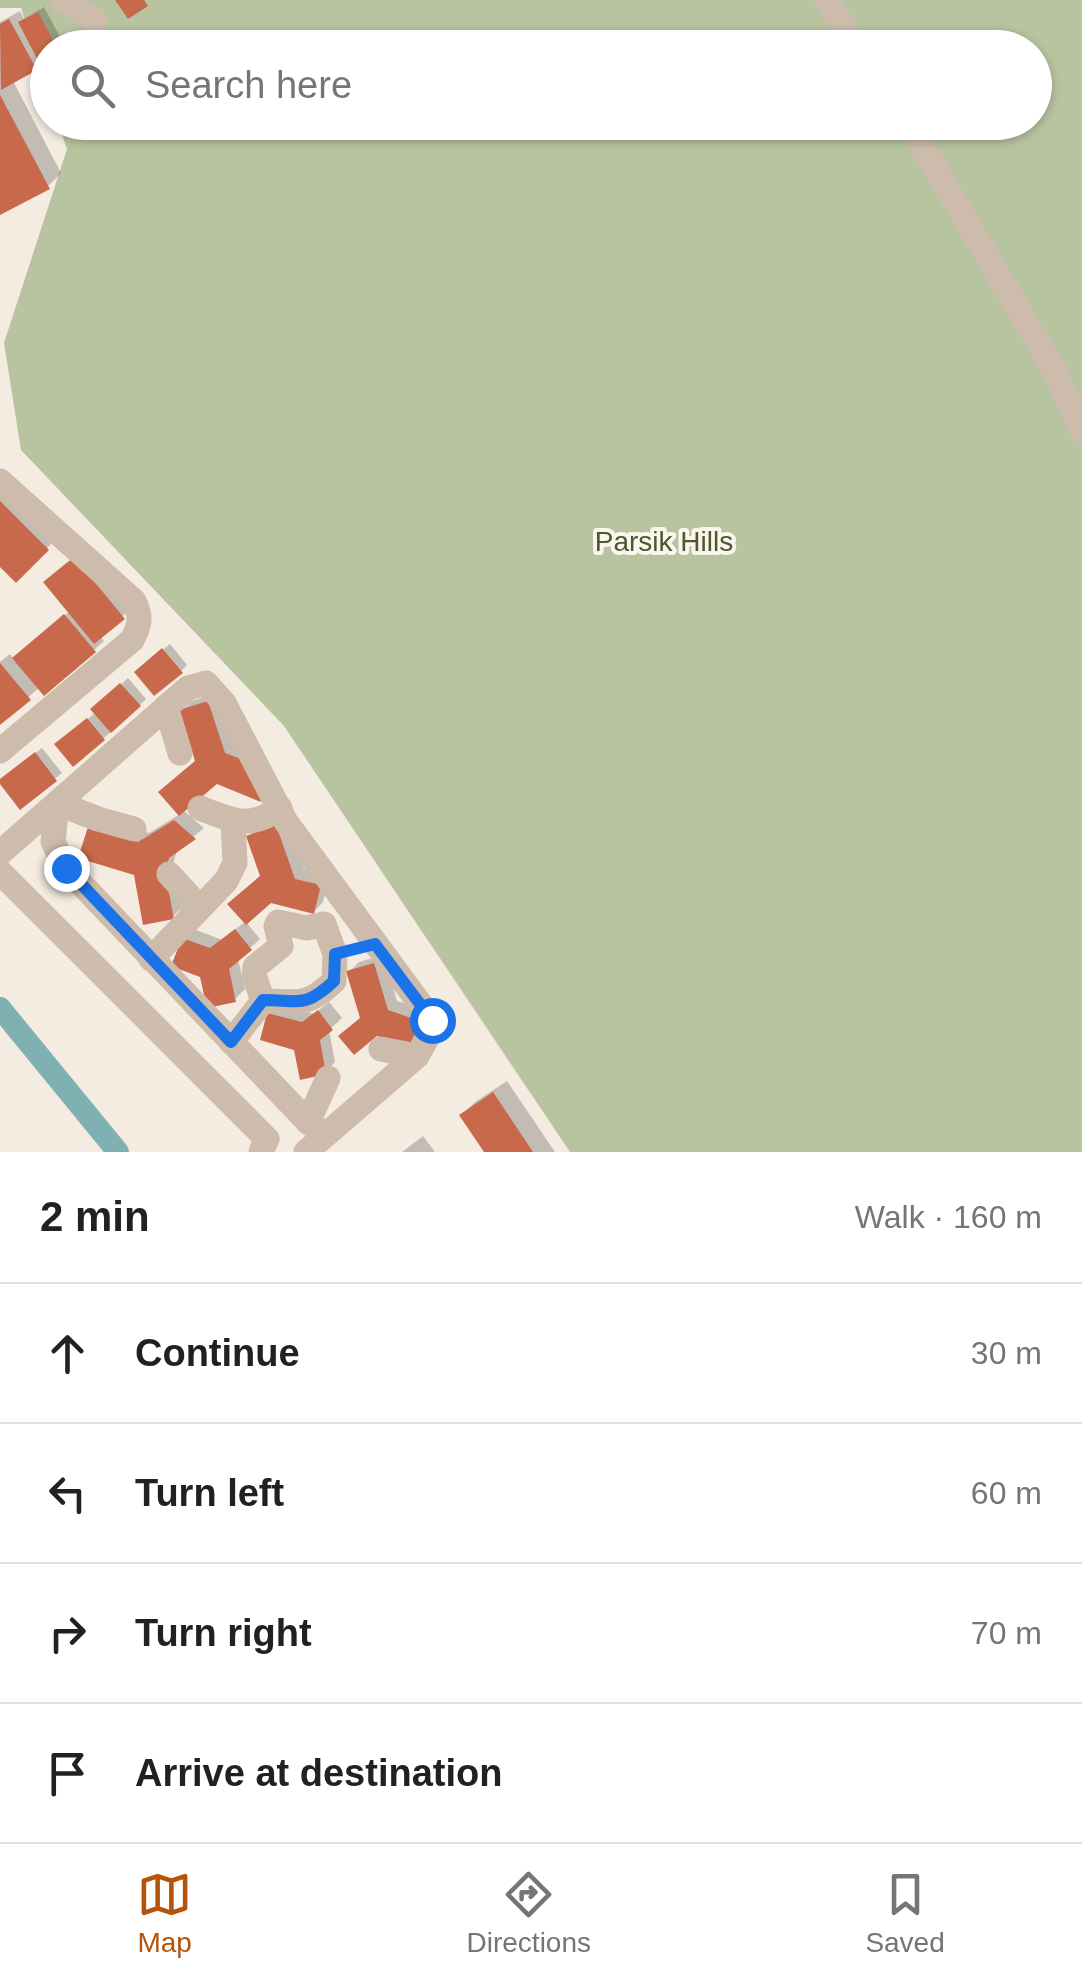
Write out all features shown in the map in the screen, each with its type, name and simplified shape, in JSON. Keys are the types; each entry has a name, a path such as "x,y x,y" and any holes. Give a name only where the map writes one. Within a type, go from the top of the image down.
{"street":[{"path":"62,0 95,20"},
{"path":"826,0 846,30"},
{"path":"919,140 1055,371 1082,430"},
{"path":"0,480 134,601 141,614 132,640 0,752"},
{"path":"0,854 188,688 206,684 224,703 286,822 432,1020 431,1031 417,1056 313,1136"},
{"path":"166,707 180,753"},
{"path":"58,803 98,820 134,829"},
{"path":"58,803 54,842 66,868 231,1042 313,1136"},
{"path":"200,808 233,822 256,822 280,808"},
{"path":"150,959 226,881 236,863 233,822"},
{"path":"0,872 271,1148"},
{"path":"170,874 196,911"},
{"path":"263,1000 254,976 255,967 281,946 278,922 307,928 324,924 340,896"},
{"path":"263,1000 286,1004 315,998 334,981 335,954 324,924"},
{"path":"335,954 375,944"},
{"path":"231,1042 263,1000"},
{"path":"381,1048 417,1056"},
{"path":"313,1136 328,1078"}],"green space":[{"name":"Parsik Hills","path":"0,0 1082,0 1082,1152 570,1152 284,726 21,450 4,343 67,149 64,140 1052,140 1052,30 30,30 30,36 21,8 0,8"}],"building":[{"path":"115,0 144,0 148,6 128,19"},
{"path":"38,12 48,30 30,30 30,45 18,22"},
{"path":"9,19 30,57 30,74 1,90 0,24"},
{"path":"0,95 50,189 0,215"},
{"path":"0,501 49,550 16,583 0,567"},
{"path":"74,557 125,619 94,644 43,582"},
{"path":"64,614 96,652 44,696 12,658"},
{"path":"162,648 183,673 154,696 134,672"},
{"path":"0,663 31,700 0,725"},
{"path":"120,683 141,706 111,733 90,709"},
{"path":"208,701 225,753 254,764 261,802 217,784 179,816 158,792 195,761 179,710"},
{"path":"87,718 105,740 73,767 54,744"},
{"path":"35,752 57,781 20,810 0,779"},
{"path":"174,820 196,839 169,858 165,872 174,919 143,925 134,875 78,858 88,827 138,842"},
{"path":"276,825 295,879 321,885 314,914 271,903 246,925 227,904 260,876 246,836"},
{"path":"235,929 252,950 229,969 236,1002 207,1008 200,977 171,966 182,938 210,948"},
{"path":"374,963 388,1010 423,1022 415,1049 377,1036 354,1055 338,1036 360,1018 346,971"},
{"path":"318,1010 333,1030 320,1040 326,1074 300,1080 294,1050 260,1040 267,1013 302,1022"},
{"path":"493,1092 533,1152 484,1152 459,1115"}],"waterway":[{"path":"0,1008 118,1152"}],"route":[{"path":"66,868 231,1042 263,1000 286,1004 315,998 334,981 335,954 375,944 432,1020"}]}
